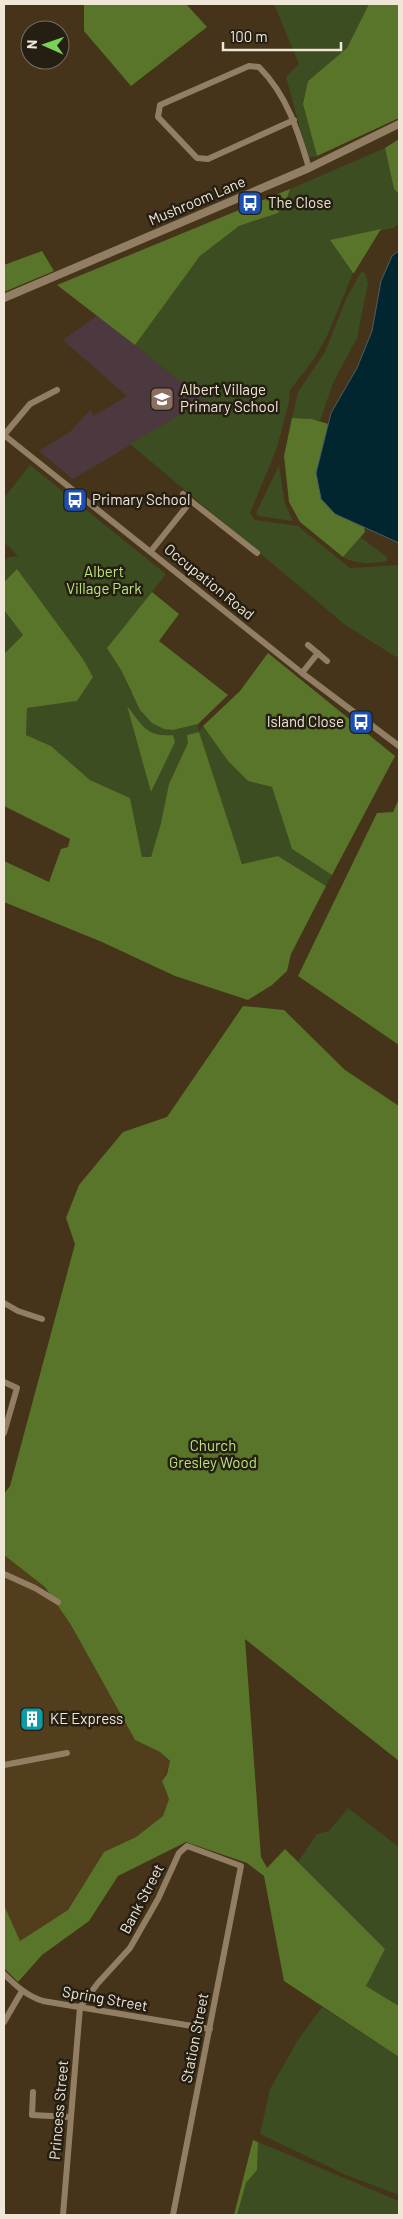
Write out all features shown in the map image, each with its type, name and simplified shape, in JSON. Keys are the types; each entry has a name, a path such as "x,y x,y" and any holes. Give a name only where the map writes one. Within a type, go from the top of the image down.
{"street":[{"path":"294,120 208,159 197,158 158,116 160,105 249,66 259,67 272,79 294,120 309,168"},
{"name":"Mushroom Lane","path":"4,298 309,168 399,124"},
{"path":"4,435 30,404 58,390"},
{"name":"Occupation Road","path":"4,435 302,673 399,746"},
{"path":"182,494 257,553"},
{"path":"151,551 191,501"},
{"path":"308,645 328,661"},
{"path":"302,673 318,653"},
{"path":"4,1303 18,1311 42,1319"},
{"path":"4,1382 17,1388 4,1433"},
{"path":"4,1574 35,1588 58,1602"},
{"path":"4,1765 67,1753"},
{"name":"Bank Street","path":"80,2007 98,1983 130,1948 158,1899 179,1853 187,1846 241,1866"},
{"name":"Station Street","path":"173,2215 241,1866"},
{"name":"Spring Street","path":"4,1974 32,1998 43,2001 210,2030"},
{"path":"4,2022 22,1991"},
{"name":"Princess Street","path":"62,2215 80,2007"},
{"path":"33,2092 32,2115 70,2117"}],"shaded area":[{"name":"Albert Village Primary School","path":"98,315 204,401 73,479 39,451 70,432 90,410 94,416 127,396 63,340"},
{"path":"4,1555 45,1586 71,1625 135,1740 160,1752 170,1762 162,1781 169,1799 163,1816 136,1837 104,1852 68,1910 20,1941 4,1905"}],"green space":[{"path":"84,4 186,4 207,27 131,86 84,31"},
{"path":"274,4 369,4 347,48 308,81 303,104 317,156 308,158 286,77 299,64"},
{"path":"369,4 399,4 399,118 317,156 303,104 308,81 347,48"},
{"path":"399,139 399,194 394,189 385,148"},
{"path":"385,148 394,188 399,194 399,224 393,228 330,240 353,273 328,334 314,359 290,390 277,448 250,513 255,520 298,526 350,568 399,565 399,656 396,657 344,624 130,444 204,401 135,345 200,256 239,226 264,218 286,201 290,189"},
{"path":"290,189 286,201 278,213 239,226 200,256 135,345 57,285"},
{"path":"381,229 354,273 330,240"},
{"path":"42,251 54,271 4,292 4,265"},
{"path":"361,272 365,273 368,283 357,338 333,383 320,421 292,418 298,392 325,352 346,299"},
{"path":"292,418 312,419 328,424 323,448 335,514 364,527 365,532 343,557 300,522 289,502 284,456"},
{"name":"Albert Village Park","path":"30,465 166,574 108,648 121,670 130,691 173,730 198,724 199,731 203,726 228,761 248,781 272,787 292,849 332,875 326,886 278,856 243,864 188,743 179,763 151,857 142,857 130,798 90,780 51,746 26,735 27,708 77,701 17,569 4,582 4,562 8,557 18,556 4,542 4,498","holes":["127,707 146,729 156,734 173,735 151,791"]},
{"path":"279,465 285,504 293,521 258,516 256,513"},
{"path":"360,537 387,557 387,561 364,563 343,557"},
{"path":"17,569 83,659 93,677 77,701 27,708 26,735 51,746 90,780 130,798 142,857 151,857 161,823 169,784 188,743 187,735 199,732 242,864 278,856 326,886 291,954 287,971 272,985 248,1000 175,976 102,942 4,902 4,861 49,882 61,849 68,847 70,839 4,806 4,654 23,635 4,610 4,582"},
{"path":"152,592 179,614 159,641 228,695 198,724 173,730 164,729 152,723 140,710 121,670 107,648"},
{"path":"4,610 23,635 4,654"},
{"path":"268,653 395,756 332,875 292,849 272,787 248,781 228,761 203,726 240,691"},
{"path":"127,706 146,729 157,734 173,735 175,742 151,792"},
{"path":"399,799 399,1045 298,976 377,813 393,812"},
{"name":"Church Gresley Wood","path":"243,1006 284,1010 345,1070 399,1106 399,1761 245,1639 261,1857 267,1868 285,1849 385,1949 366,1986 399,2006 399,2057 284,1981 264,1876 247,1863 186,1842 118,1876 89,1921 42,1955 18,1982 4,1968 4,1905 20,1941 68,1910 104,1852 136,1837 163,1816 169,1799 162,1781 167,1774 170,1761 160,1752 135,1740 71,1625 45,1587 4,1555 4,1494 10,1486 75,1244 66,1218 79,1185 123,1132 167,1117"},
{"path":"348,1808 399,1847 399,2006 366,1986 385,1949 298,1862 317,1834 329,1831"},
{"path":"322,2007 399,2057 399,2195 346,2175 260,2134 270,2089 298,2040"},
{"path":"253,2140 258,2142 257,2170 246,2183 237,2215 234,2215"},
{"path":"258,2142 399,2201 399,2215 237,2215 246,2183 257,2170"}],"water":[{"path":"399,251 399,543 335,514 321,499 316,473 331,413 357,368 372,331 381,281 392,256"}],"place":[{"name":"The Close","path":"250,203"},
{"name":"Albert Village Primary School","path":"162,399"},
{"name":"Primary School","path":"75,500"},
{"name":"Island Close","path":"361,722"},
{"name":"KE Express","path":"32,1719"}]}
